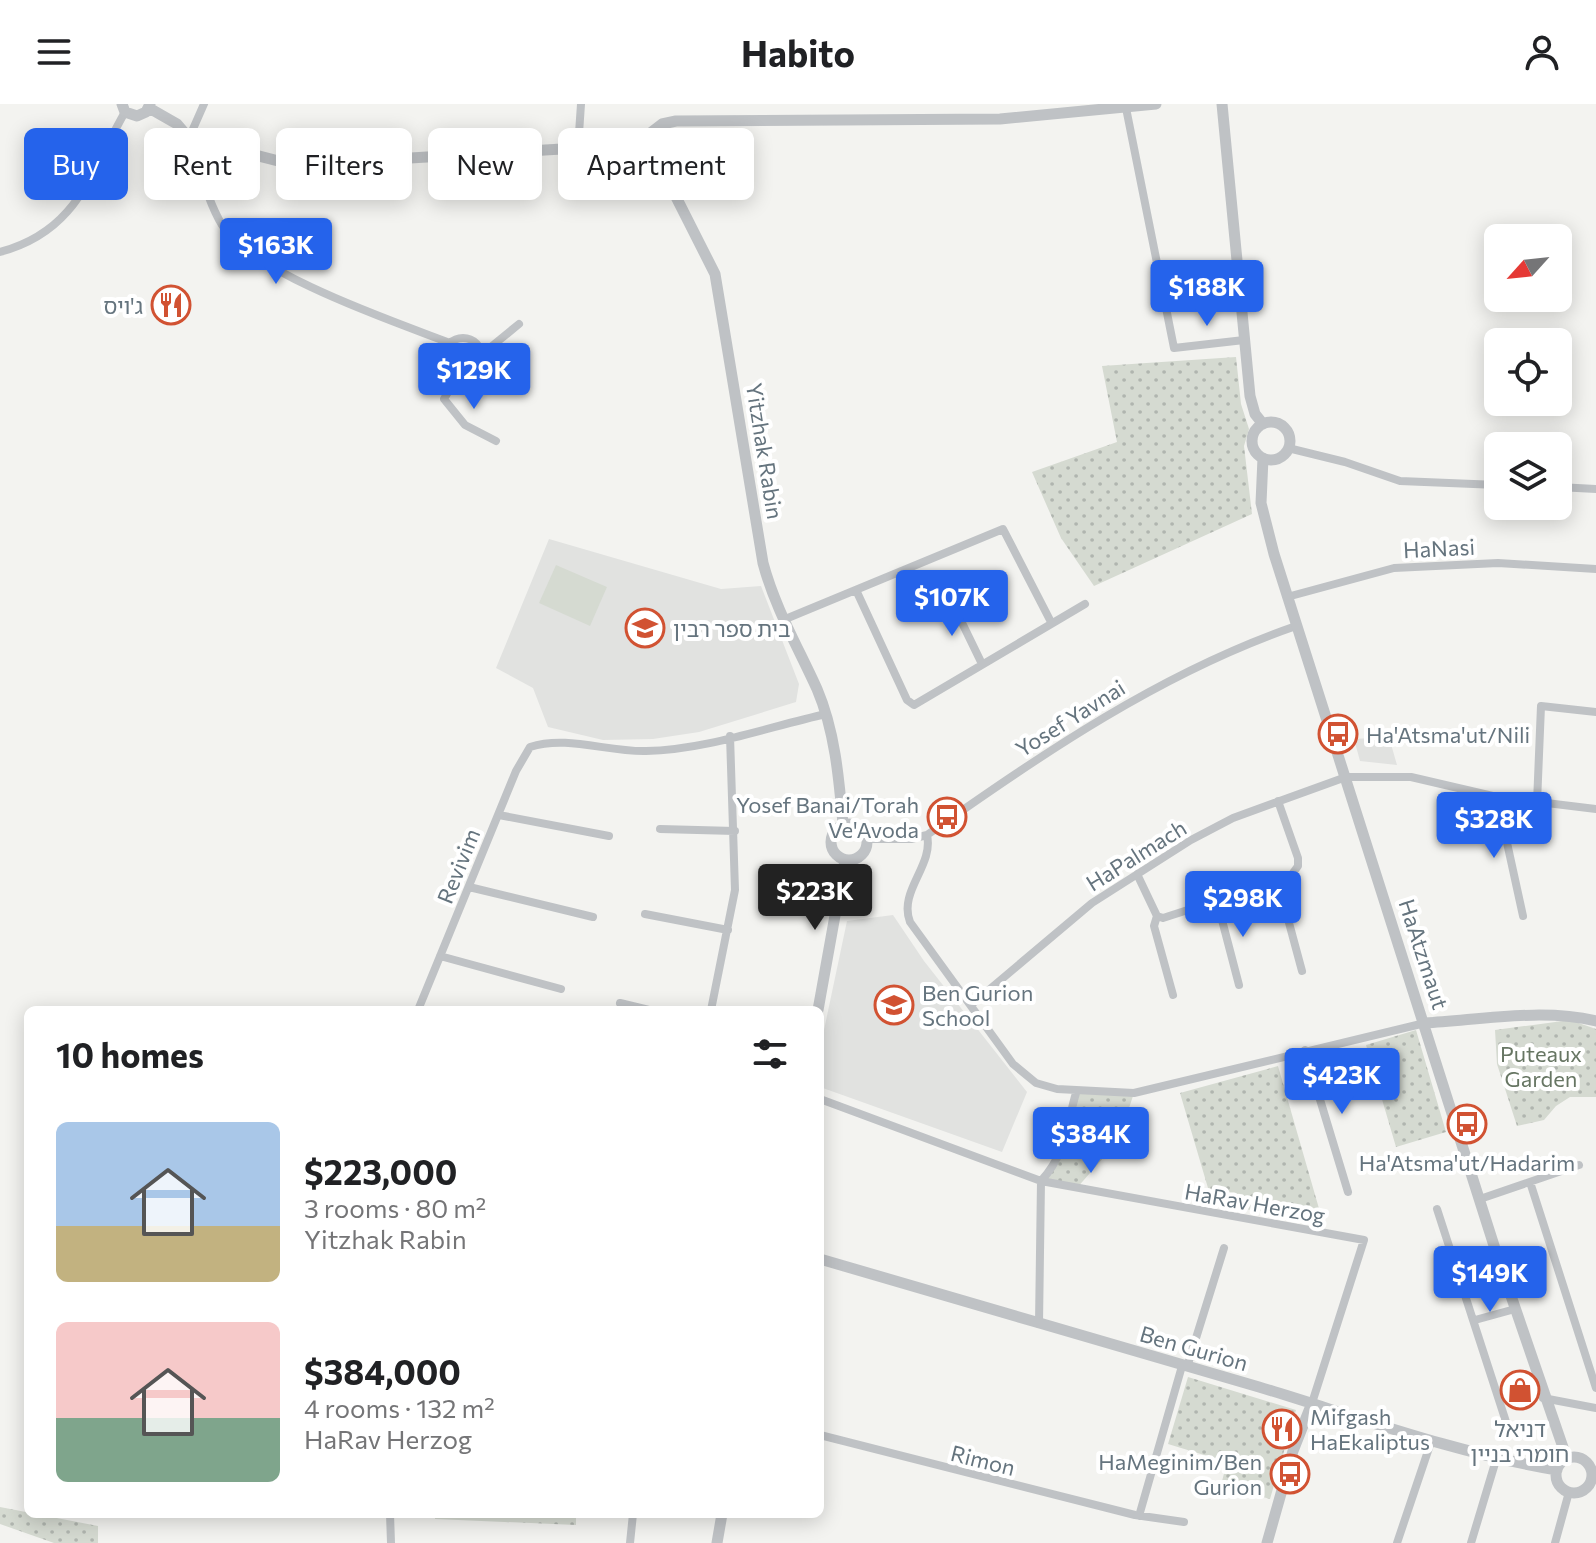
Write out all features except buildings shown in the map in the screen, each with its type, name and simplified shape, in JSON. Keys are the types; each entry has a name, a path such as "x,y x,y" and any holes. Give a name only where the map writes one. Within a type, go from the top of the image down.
{"street":[{"path":"193,128 204,104"},
{"path":"579,128 581,104"},
{"path":"657,128 676,121 1000,119 1156,104"},
{"path":"1222,104 1252,406 1263,424"},
{"path":"0,252 37,237 64,218 98,170 124,108 137,116 150,106 180,128"},
{"path":"1126,108 1174,348 1244,340"},
{"path":"260,156 294,165 558,149"},
{"path":"213,200 223,226 264,262 380,316 450,343"},
{"name":"Yitzhak Rabin","path":"678,200 715,274 763,563 783,620 826,714 839,775 843,824"},
{"path":"481,355 472,341 461,338 450,343 444,358 448,369 458,375 475,371 481,355 519,324"},
{"path":"458,375 444,399 465,425 496,441"},
{"path":"1274,423 1284,427 1289,437 1288,448 1280,458 1263,458 1254,450 1253,438 1263,424 1274,423"},
{"path":"1288,448 1345,462 1400,481 1484,484"},
{"name":"HaAtzmaut","path":"1263,458 1262,515 1543,1398 1567,1459"},
{"path":"1572,488 1596,489"},
{"path":"783,620 1003,529 1051,622"},
{"name":"HaNasi","path":"1287,597 1394,568 1498,563 1596,569"},
{"path":"856,590 907,700 914,705 1085,604"},
{"path":"950,598 982,664"},
{"name":"Yosef Yavnai","path":"927,835 1064,740 1129,702 1234,647 1296,626"},
{"path":"1537,803 1541,706 1596,712"},
{"path":"712,1006 735,890 730,736 826,714"},
{"name":"Revivim","path":"420,1006 530,747 562,742 645,752 730,736"},
{"name":"HaPalmach","path":"971,1005 1055,933 1137,874 1233,818 1346,777 1411,777 1497,797 1596,809"},
{"path":"1497,797 1523,916"},
{"path":"1157,916 1163,918 1278,882 1295,872 1298,866 1278,801"},
{"path":"499,815 609,836"},
{"path":"845,860 831,846 833,833 843,824 859,826 868,839"},
{"path":"660,829 735,831"},
{"path":"868,839 927,835 928,853 907,902 907,913 1023,1075 1036,1083 1076,1093 1134,1093 1425,1023 1535,1017 1578,1017 1596,1021"},
{"path":"845,860 862,855 868,839"},
{"path":"819,1006 845,860"},
{"path":"1137,874 1157,916 1154,926 1173,995"},
{"path":"1278,882 1302,971"},
{"path":"469,887 593,917"},
{"path":"1217,901 1239,985"},
{"path":"645,914 728,930"},
{"path":"440,956 561,989"},
{"path":"620,1003 632,1006"},
{"path":"1305,1050 1348,1192"},
{"path":"1039,1324 1041,1181 1057,1164 1064,1148 1076,1093"},
{"name":"HaRav Herzog","path":"824,1100 1041,1181 1364,1240 1312,1403"},
{"path":"1480,1199 1579,1165"},
{"path":"1530,1182 1596,1388"},
{"path":"1437,1209 1509,1431"},
{"path":"1139,1516 1184,1366 1224,1248"},
{"path":"1458,1269 1497,1255"},
{"name":"Ben Gurion","path":"824,1260 1312,1403 1431,1442 1496,1460 1557,1470"},
{"path":"1475,1320 1515,1309"},
{"path":"1543,1398 1596,1408"},
{"path":"1269,1543 1293,1451 1312,1403"},
{"name":"Rimon","path":"824,1436 1139,1516 1184,1522"},
{"path":"1397,1543 1431,1442"},
{"path":"1578,1458 1588,1465 1593,1483 1584,1490 1569,1492 1559,1483 1557,1470 1567,1459 1578,1458"},
{"path":"1471,1543 1496,1460"},
{"path":"1555,1543 1569,1492"},
{"path":"390,1518 391,1543"},
{"path":"630,1543 633,1518"},
{"path":"717,1543 721,1518"}],"shaded area":[{"name":"בית ספר רבין","path":"549,539 721,589 761,586 799,684 796,702 699,732 653,739 603,740 548,727 533,688 496,668"},
{"path":"1389,737 1397,765 1360,761 1354,739"},
{"name":"Ben Gurion School","path":"893,915 924,961 1027,1092 1002,1152 824,1088 824,1030 847,921"}],"green space":[{"path":"1236,357 1241,404 1249,429 1244,446 1252,514 1094,586 1061,538 1032,472 1117,442 1102,366"},
{"path":"556,565 607,587 590,626 539,603"},
{"name":"Puteaux Garden","path":"1570,1020 1596,1029 1596,1097 1570,1097 1556,1106 1544,1120 1517,1126 1497,1064 1495,1030"},
{"path":"1416,1030 1446,1132 1396,1147 1366,1045"},
{"path":"1278,1066 1322,1219 1213,1205 1180,1093"},
{"path":"1076,1093 1134,1093 1118,1141 1076,1189 1041,1181 1057,1164"},
{"path":"1188,1377 1296,1410 1270,1499 1221,1485 1227,1462 1168,1444"},
{"path":"0,1507 24,1512 24,1518 57,1518 98,1526 98,1543 54,1543 0,1524"},
{"path":"576,1518 576,1525 435,1519"}],"place":[{"name":"ג'ויס","path":"171,305"},
{"name":"בית ספר רבין","path":"645,628"},
{"name":"Ha'Atsma'ut/Nili","path":"1338,734"},
{"name":"Yosef Banai/Torah Ve'Avoda","path":"947,817"},
{"name":"Ben Gurion School","path":"894,1005"},
{"name":"Ha'Atsma'ut/Hadarim","path":"1467,1124"},
{"name":"דניאל חומרי בניין","path":"1520,1390"},
{"name":"Mifgash HaEkaliptus","path":"1282,1429"},
{"name":"HaMeginim/Ben Gurion","path":"1290,1474"}]}
